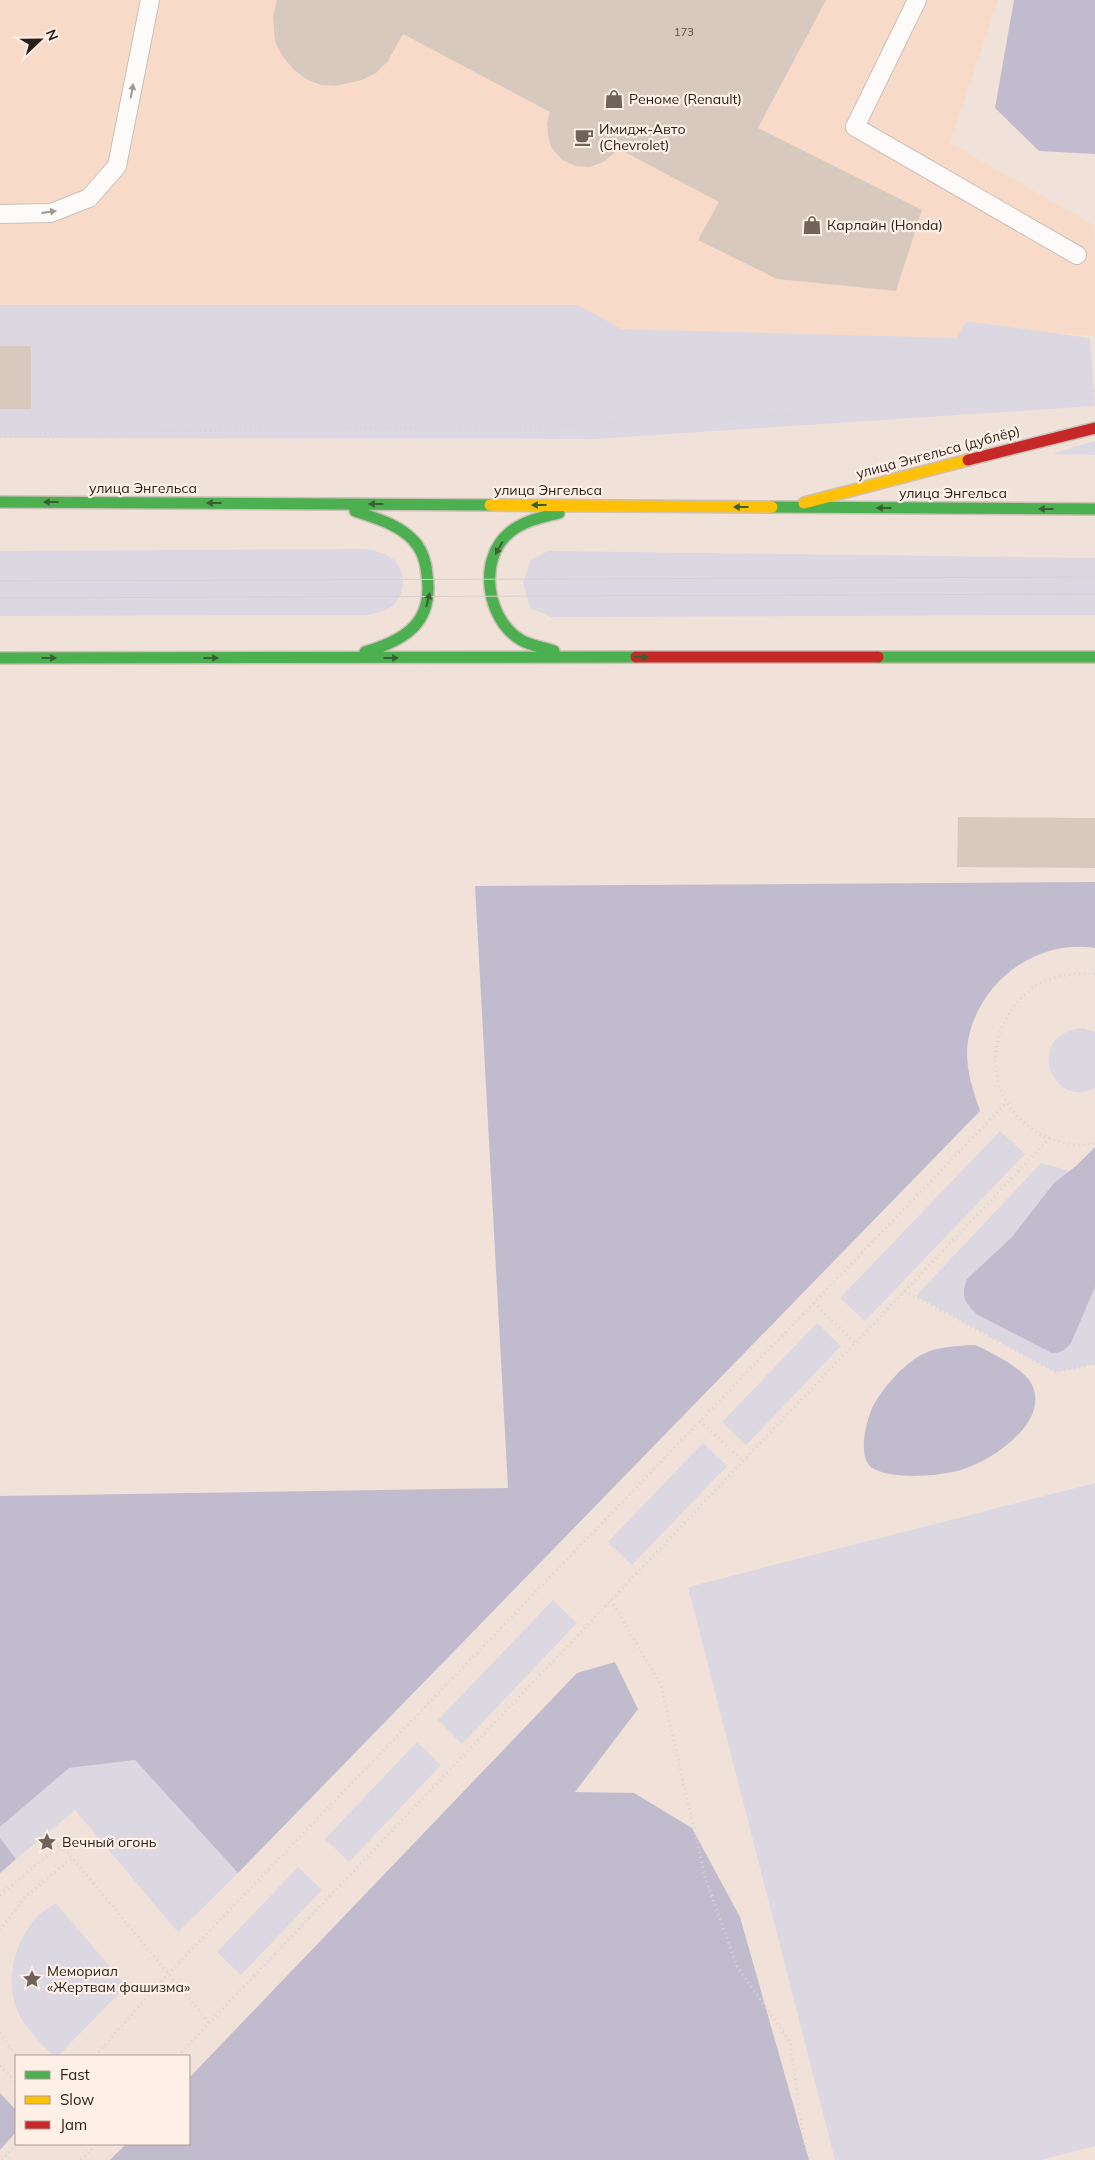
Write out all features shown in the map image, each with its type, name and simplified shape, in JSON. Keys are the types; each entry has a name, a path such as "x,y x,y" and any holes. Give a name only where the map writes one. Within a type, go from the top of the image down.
{"main road":[{"name":"улица Энгельса (дублёр)","path":"789,507 1077,431 1095,428"},
{"name":"улица Энгельса","path":"0,502 1095,509"},
{"path":"304,504 354,511 389,523 414,541 424,561 431,588 423,617 406,636 366,652 317,658"},
{"path":"620,657 555,651 522,640 502,623 492,601 490,578 492,559 504,537 531,520 561,512 623,506"},
{"path":"0,658 1095,657"}],"lane":[{"path":"0,214 51,213 89,198 117,166 150,0"},
{"path":"917,0 855,127 1077,255"}],"path":[{"path":"0,434 570,425 1053,402"},
{"path":"1095,974 1067,974 1042,982 1020,998 1004,1019 995,1044 995,1071 1003,1096 1018,1118 1039,1134 1064,1143 1095,1143"},
{"path":"96,2055 168,1974 1007,1102"},
{"path":"179,2055 1050,1138"},
{"path":"905,1291 1055,1372 1095,1364"},
{"path":"814,1303 855,1343"},
{"path":"700,1421 743,1461"},
{"path":"611,1600 661,1685 705,1877 736,1966 790,2042 804,2142 810,2160"},
{"path":"0,1895 61,1844 209,2023"},
{"path":"0,1930 24,1897 72,1858"},
{"path":"0,2033 16,2055"},
{"path":"0,2066 15,2081"},
{"path":"2,2160 16,2145"},
{"path":"81,2160 95,2145"}],"shaded area":[{"path":"0,0 998,0 950,143 1093,225 1095,252 1095,336 968,328 958,347 0,348"},
{"path":"1014,0 1095,0 1095,154 1039,151 995,108"},
{"path":"0,305 578,305 622,329 957,338 966,321 1090,338 1095,406 594,439 0,438"},
{"path":"1095,441 1095,455 1052,454"},
{"path":"365,549 384,554 394,560 403,579 401,592 394,604 387,609 370,615 0,616 0,551"},
{"path":"548,551 1095,558 1095,615 551,617 530,608 523,582 531,560"},
{"path":"1095,882 1095,948 1074,947 1053,950 1034,957 1016,967 986,997 976,1015 969,1036 967,1055 969,1074 980,1111 238,1873 135,1760 69,1768 0,1827 0,1496 508,1488 475,886"},
{"path":"1083,1028 1095,1032 1095,1088 1079,1092 1066,1089 1056,1080 1050,1068 1049,1055 1053,1043 1064,1033"},
{"path":"1000,1131 1025,1154 865,1321 840,1298"},
{"path":"1095,1147 1095,1287 1071,1343 1063,1351 1052,1353 978,1315 965,1299 965,1285 967,1279 1012,1237 1054,1183 1076,1166"},
{"path":"1041,1163 1070,1171 1095,1169 1095,1364 1055,1372 916,1296"},
{"path":"817,1323 841,1346 746,1445 722,1422"},
{"path":"975,1345 1014,1366 1031,1383 1035,1397 1033,1411 1026,1425 1002,1449 988,1458 961,1470 929,1475 905,1476 874,1469 865,1457 865,1430 873,1406 883,1391 908,1364 929,1351 948,1347"},
{"path":"703,1443 727,1466 632,1565 608,1542"},
{"path":"1095,1483 1095,2146 1041,2160 835,2160 688,1587"},
{"path":"553,1600 577,1623 462,1744 438,1720"},
{"path":"615,1662 638,1709 575,1792 634,1793 692,1828 740,1917 809,2160 110,2160 125,2145 190,2145 190,2077 577,1673"},
{"path":"417,1742 441,1765 349,1862 325,1839"},
{"path":"135,1760 238,1873 178,1932 75,1810 16,1859 0,1838 0,1827 69,1768"},
{"path":"0,1838 16,1859 0,1873"},
{"path":"298,1867 322,1890 241,1975 217,1952"},
{"path":"56,1903 126,1986 59,2055 52,2055 35,2037 25,2024 13,1997 13,1967 17,1952 22,1938 40,1914"},
{"path":"0,2093 15,2109 15,2133 0,2150"}],"building":[{"path":"277,0 826,0 758,128 922,210 896,291 777,279 698,240 719,202 619,149 603,162 590,167 576,166 562,160 551,147 548,135 547,123 550,112 403,34 388,61 376,73 362,80 335,86 321,85 306,79 292,68 275,42 273,17"},
{"path":"0,346 31,346 31,409 0,409"},
{"path":"958,817 1095,818 1095,868 957,867"}],"tram line":[{"path":"0,581 1095,577"},
{"path":"0,598 1095,594"}],"traffic: fast":[{"path":"0,502 490,505"},
{"path":"772,507 1095,509"},
{"path":"355,511 386,522 407,534 421,552 425,561 427,575 428,591 426,605 414,627 393,642 365,652"},
{"path":"554,651 525,642 509,631 500,619 494,604 490,589 490,573 493,558 499,545 509,533 526,522 559,513"},
{"path":"0,658 636,657"},
{"path":"878,657 1095,657"}],"traffic: slow":[{"path":"804,503 968,460"},
{"path":"490,505 772,507"}],"traffic: jam":[{"path":"968,460 1095,428"},
{"path":"636,657 878,657"}],"place":[{"name":"Реноме (Renault)","path":"614,99"},
{"name":"Имидж-Авто (Chevrolet)","path":"584,137"},
{"name":"Карлайн (Honda)","path":"812,225"},
{"name":"Вечный огонь","path":"47,1842"},
{"name":"Мемориал «Жертвам фашизма»","path":"32,1979"}]}
